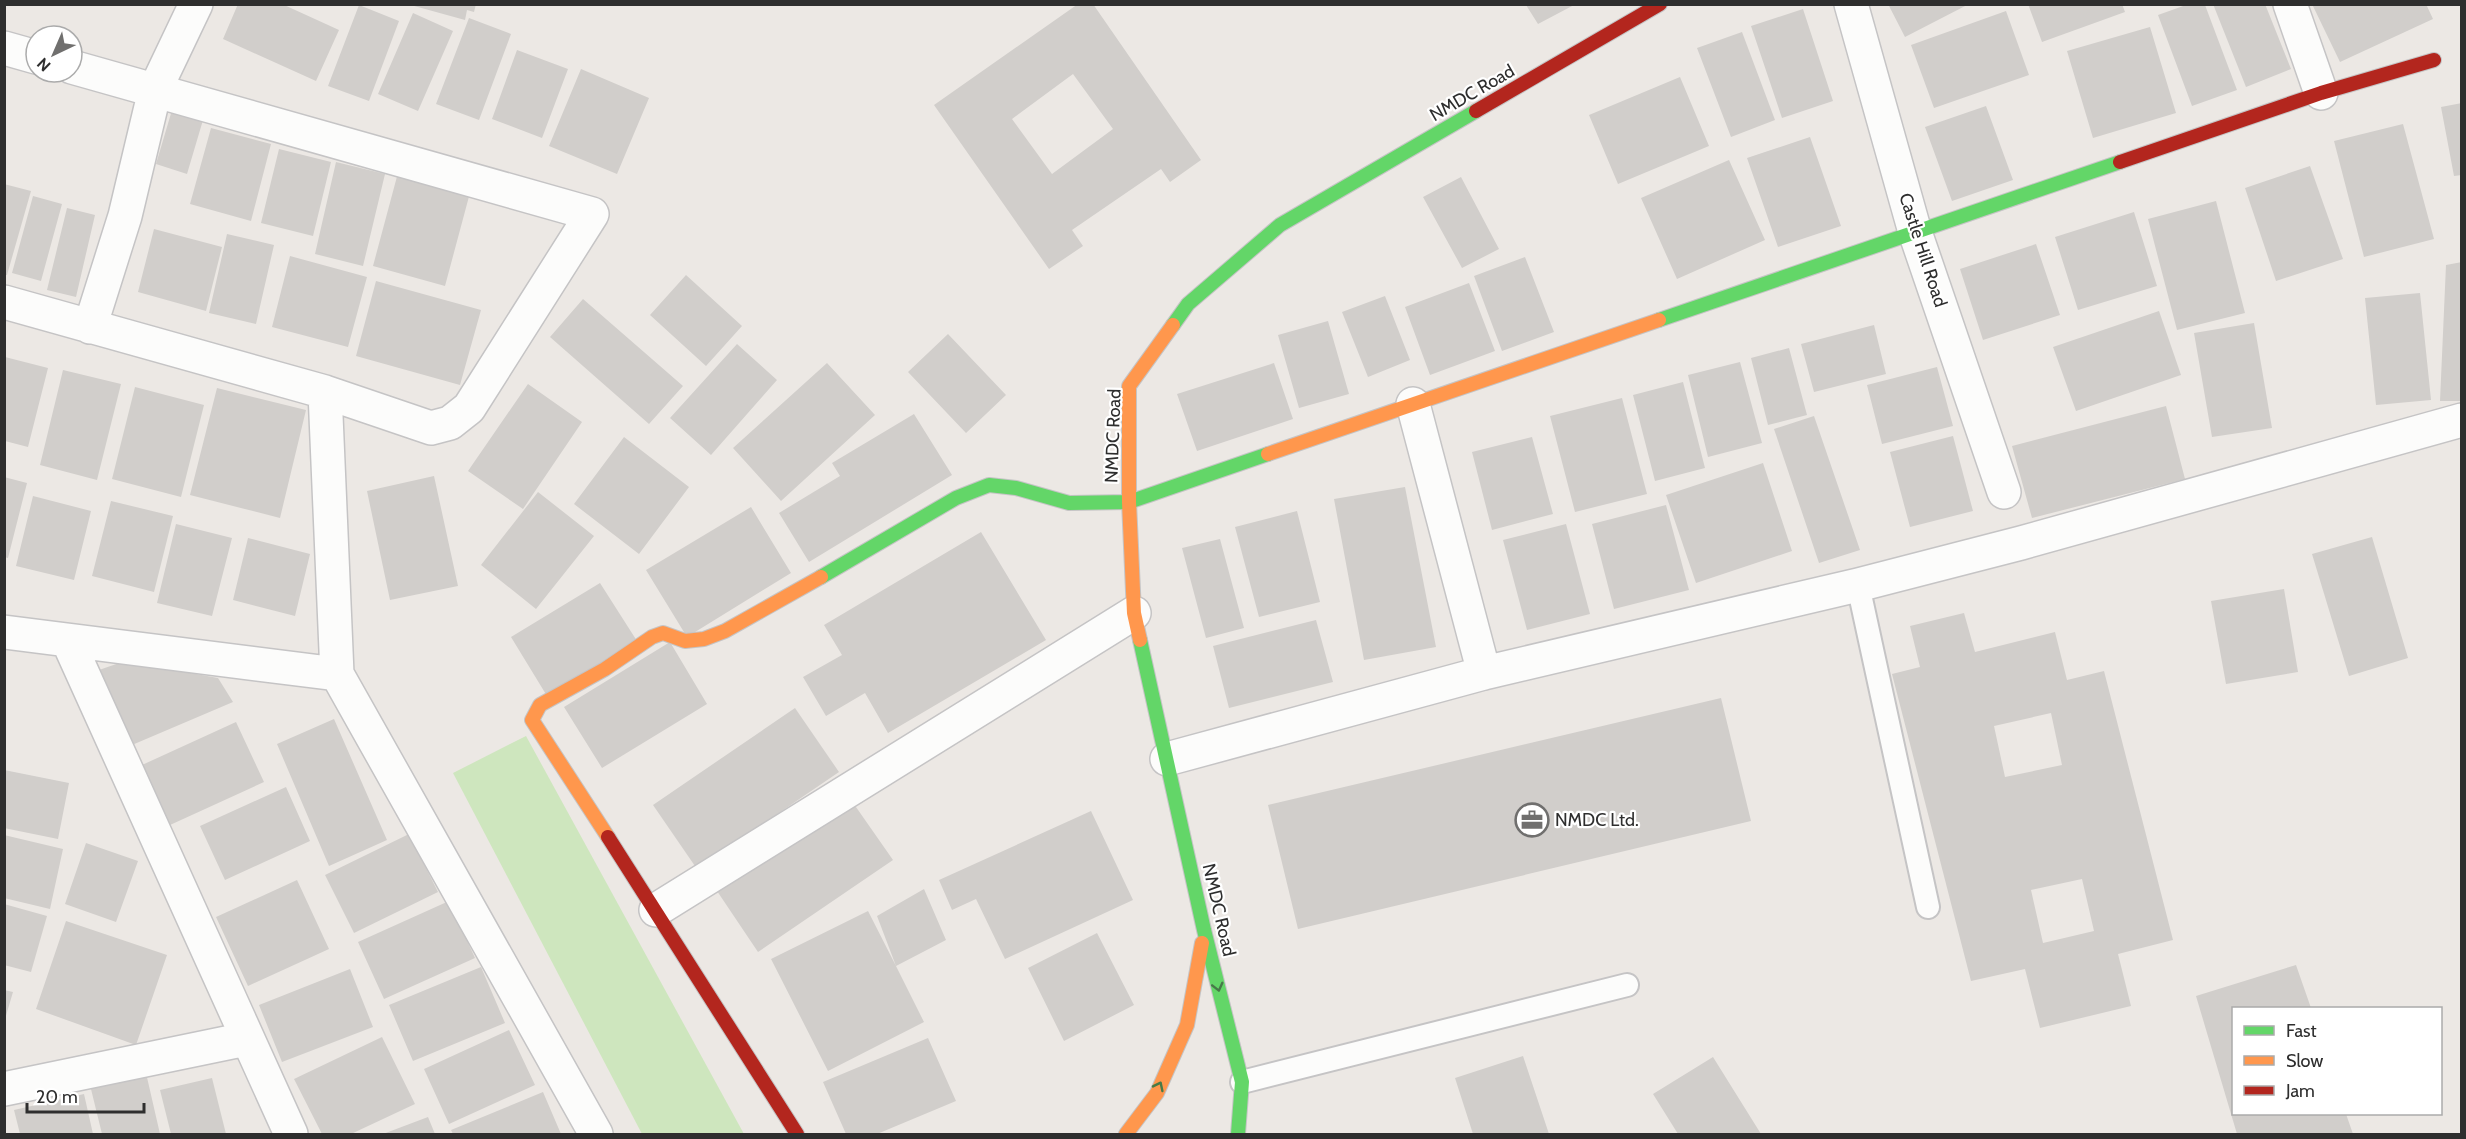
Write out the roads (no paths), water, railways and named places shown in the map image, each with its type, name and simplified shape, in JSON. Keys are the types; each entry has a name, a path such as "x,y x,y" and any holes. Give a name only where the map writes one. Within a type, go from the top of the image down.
{"street":[{"path":"90,327 125,216 155,90 196,4"},
{"name":"NMDC Road","path":"1238,1134 1242,1082 1204,930 1134,613 1129,502 1129,386 1188,304 1280,225 1660,4"},
{"name":"Castle Hill Road","path":"1851,4 1915,232 2004,492"},
{"path":"2290,4 2321,93"},
{"path":"4,48 24,54"},
{"path":"797,1134 656,910 546,744 532,720 540,705 605,669 652,637 663,633 685,641 704,639 725,631 956,498 989,485 1016,488 1069,503 1129,502 2321,93 2434,60"},
{"path":"4,302 325,392 431,428 450,423 469,408 592,214 84,70"},
{"path":"325,392 337,674 596,1134"},
{"path":"1413,404 1484,673"},
{"path":"1167,759 1484,673 1858,585 2021,543 2462,420"},
{"path":"656,910 1134,613"},
{"path":"4,632 337,674"},
{"path":"68,641 246,1039 291,1134"},
{"path":"1126,1134 1157,1093 1187,1025 1204,930"},
{"path":"4,1089 246,1039"}],"lane":[{"path":"1858,585 1928,907"},
{"path":"1242,1082 1627,986"}],"place":[{"name":"NMDC Ltd.","path":"1532,820"}]}
